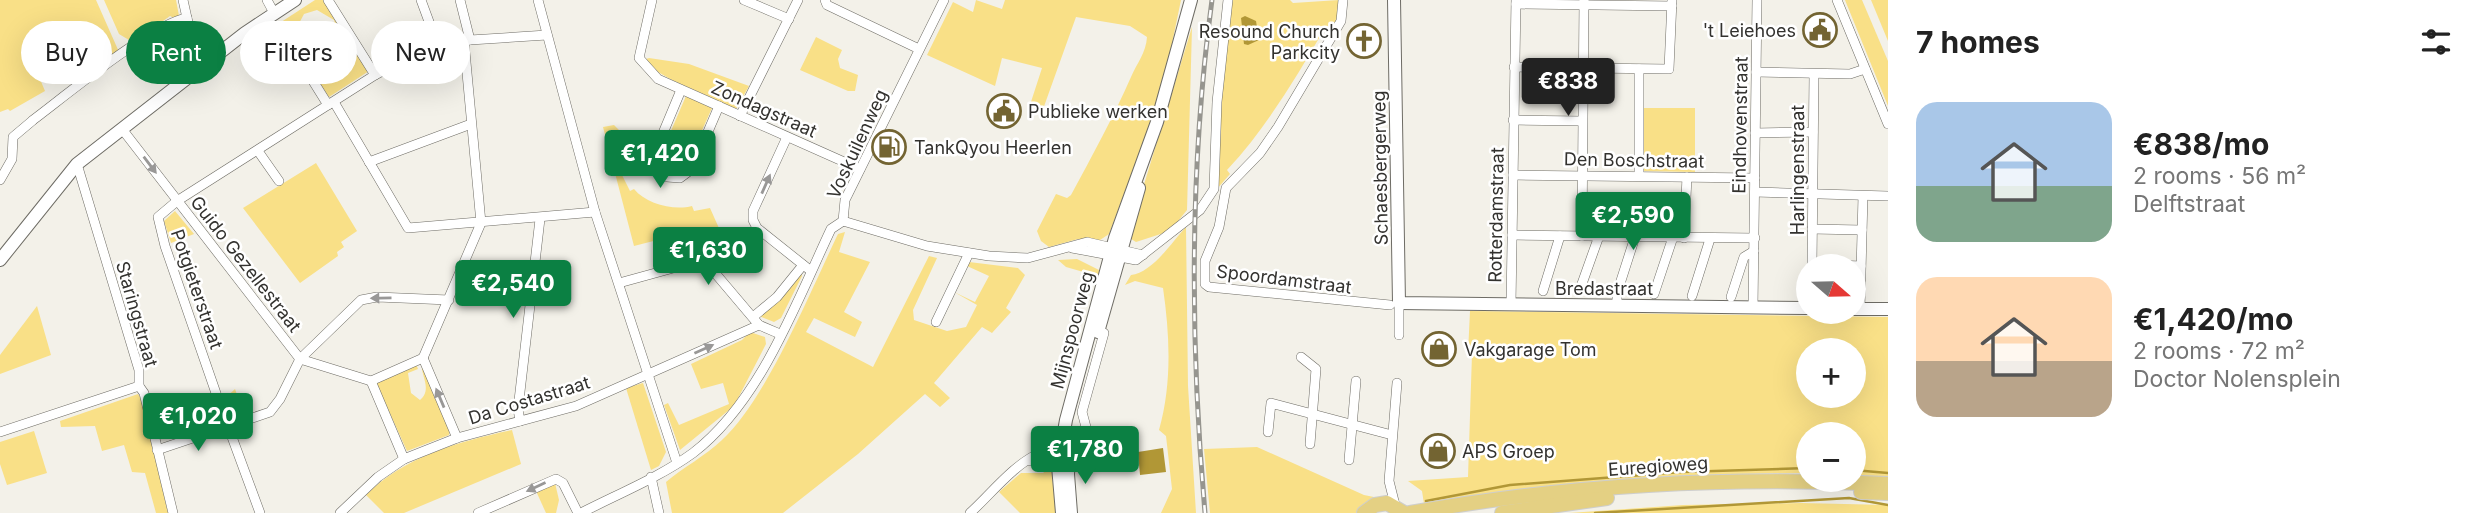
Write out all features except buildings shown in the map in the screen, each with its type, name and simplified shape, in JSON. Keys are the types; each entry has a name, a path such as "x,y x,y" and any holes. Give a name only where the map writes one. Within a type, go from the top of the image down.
{"main road":[{"name":"Euregioweg","path":"1410,513 1532,495 1671,484 1771,480 1888,484"},
{"name":"Euregioweg","path":"1502,513 1574,502 1697,491 1888,493"}],"street":[{"path":"183,0 188,21"},
{"path":"267,0 274,13"},
{"path":"226,49 295,0"},
{"path":"328,0 371,69"},
{"path":"421,0 429,21"},
{"path":"460,0 464,21"},
{"path":"538,0 595,212 677,463"},
{"name":"Zondagstraat","path":"652,0 639,58 658,79 860,169"},
{"path":"744,0 789,19"},
{"path":"740,116 798,0"},
{"path":"825,0 827,5 919,49"},
{"name":"Voskuilenweg","path":"579,513 677,463 706,442 739,408 780,334 807,268 831,229 843,221 844,204 944,0"},
{"name":"Mijnspoorweg","path":"1180,33 1184,0"},
{"name":"Mijnspoorweg","path":"1062,513 1064,457 1115,253 1191,0"},
{"path":"843,221 915,243 969,254 1025,258 1072,248 1115,253 1131,261 1143,255 1200,210 1214,189 1218,86 1228,0"},
{"name":"Spoordamstraat","path":"1343,0 1343,12 1338,26 1278,127 1259,153 1226,188 1219,227 1205,261 1205,284 1209,287 1395,304"},
{"name":"Schaesbergerweg","path":"1394,0 1395,304 1399,335"},
{"name":"Eindhovenstraat","path":"1753,308 1757,0"},
{"path":"1837,0 1887,118"},
{"path":"1514,67 1671,67 1672,3 1516,2"},
{"name":"Rotterdamstraat","path":"1511,304 1516,2"},
{"path":"1581,236 1584,2"},
{"path":"0,180 12,159 13,137 127,51 176,20 187,18"},
{"path":"470,40 547,36"},
{"path":"1639,69 1639,176"},
{"path":"1756,72 1850,74 1865,69"},
{"name":"Harlingenstraat","path":"1812,254 1814,74"},
{"path":"177,201 371,78"},
{"path":"2,252 77,164 180,84"},
{"path":"317,84 369,162 408,228 540,219 595,212"},
{"path":"404,459 371,381 423,358 481,223 469,84"},
{"path":"681,90 653,157 658,172 667,177 680,178 692,169 719,106"},
{"path":"1513,120 1583,121"},
{"path":"369,162 471,124"},
{"name":"Guido Gezellestraat","path":"122,129 300,359 371,381"},
{"path":"1755,133 1813,132"},
{"path":"787,137 753,211 752,220 757,228 807,268"},
{"path":"258,151 279,181"},
{"name":"Staringstraat","path":"77,164 139,370 139,386 144,393 173,513"},
{"name":"Den Boschstraat","path":"1513,175 1755,178"},
{"path":"1684,238 1687,177"},
{"path":"1755,192 1888,196"},
{"path":"1861,254 1863,196"},
{"name":"Potgieterstraat","path":"177,201 160,213 158,223 260,513"},
{"path":"520,421 518,410 540,219"},
{"path":"1812,229 1862,230"},
{"path":"1512,235 1755,239"},
{"path":"1543,292 1560,236"},
{"path":"1579,292 1599,236"},
{"path":"1617,306 1617,293 1635,237"},
{"path":"1654,294 1673,237"},
{"path":"1692,296 1710,239"},
{"name":"Eindhovenstraat","path":"1731,296 1744,257 1754,251"},
{"path":"936,322 969,254"},
{"path":"619,284 688,264 701,265 715,273 756,321 780,334"},
{"name":"Voskuilenweg","path":"756,321 807,268"},
{"path":"158,450 270,412 300,359 361,300 377,297 449,300"},
{"name":"Bredastraat","path":"1395,304 1796,308"},
{"path":"1866,309 1888,310"},
{"name":"Da Costastraat","path":"340,513 378,477 404,459 457,438 576,406 756,321"},
{"path":"970,513 1040,453 1088,460 1090,442 1082,412 1104,332"},
{"path":"1301,357 1316,369 1310,444"},
{"path":"423,358 457,438"},
{"path":"1349,460 1356,381"},
{"path":"1383,510 1389,481 1397,383"},
{"path":"0,432 139,386"},
{"path":"1268,432 1271,403 1392,435"},
{"name":"Mijnspoorweg","path":"1064,457 1071,513"},
{"path":"651,477 659,513"},
{"path":"478,513 556,479 563,483 579,513"}],"shaded area":[{"path":"0,0 96,0 105,21 21,21 21,84 42,84 45,91 10,111 8,109 0,112"},
{"path":"104,0 176,0 180,21 170,16 163,21 126,21 126,38 119,34"},
{"path":"315,0 324,0 337,21 317,10 304,14 300,21 283,21"},
{"path":"976,0 1002,9 1005,0 1181,0 1162,92 1109,234 1100,240 1078,239 1049,247 1041,241 1037,231 1056,194 1067,198 1071,195 1141,58 1147,37 1130,26 1076,17 1042,112 1029,108 1042,68 1002,58 995,86 927,55 953,2 973,12"},
{"path":"1231,0 1290,0 1293,3 1339,0 1338,19 1331,31 1325,28 1280,102 1227,170 1230,174 1217,189 1220,102"},
{"path":"1845,0 1862,0 1888,61 1888,106"},
{"path":"1871,0 1888,0 1888,41"},
{"path":"1245,16 1256,21 1259,40 1248,45 1244,44 1241,18"},
{"path":"1192,27 1187,210 1170,231 1136,242 1128,237"},
{"path":"112,36 119,52 112,57"},
{"path":"816,37 842,50 838,59 840,68 858,75 855,91 848,91 800,70"},
{"path":"357,52 369,71 357,79"},
{"path":"646,59 689,64 749,86 736,109 658,72"},
{"path":"320,84 349,84 329,97"},
{"path":"686,96 712,108 687,164 682,170 671,171 662,165 661,154"},
{"path":"1644,108 1695,108 1695,172 1642,171"},
{"path":"614,125 621,132 622,175 630,191 634,189 646,199 669,207 692,206 694,211 710,208 722,235 681,230 675,239 669,237 634,246 603,127"},
{"path":"316,163 357,231 341,242 344,247 337,252 338,256 300,283 243,208"},
{"path":"175,211 194,234 171,243 164,221"},
{"path":"1186,227 1188,386 1196,513 1161,513 1172,489 1166,436 1159,430 1168,378 1163,288 1135,281 1125,285 1131,275 1154,263"},
{"path":"845,232 839,252 870,262 844,312 862,322 855,337 814,318 806,332 873,367 929,256 937,258 913,310 914,320 947,331 966,327 977,305 954,292 975,302 989,276 967,266 969,262 1018,268 1025,275 1006,308 1011,312 992,333 982,327 934,383 950,398 940,407 925,394 858,454 783,513 672,513 666,482 715,446 739,422 771,372 838,234"},
{"path":"1077,259 1101,271 1101,277 1066,267 1058,260"},
{"path":"801,272 802,276 781,318 774,322 759,316"},
{"path":"37,306 51,355 0,374 0,355"},
{"path":"1470,311 1796,316 1796,324 1866,324 1866,317 1888,317 1888,478 1866,477 1866,422 1796,422 1796,473 1616,482 1424,504 1422,491 1408,481 1468,477 1472,354 1468,353"},
{"path":"750,332 765,337 766,344 734,406 680,450 664,405 668,403 679,425 729,404 723,383 701,389 691,364 742,340"},
{"path":"416,364 418,369 408,373 411,393 420,400 426,392 422,364 450,429 449,435 407,451 377,381"},
{"path":"643,383 666,452 659,466 651,470 626,388"},
{"path":"235,389 244,414 229,414 224,399"},
{"path":"138,394 142,400 168,513 156,513 145,473 132,472 124,445 102,451 95,426 61,427 60,421"},
{"path":"512,430 521,464 404,513 384,513 366,495 397,470 433,452"},
{"path":"34,431 47,473 7,485 0,464 0,442"},
{"path":"1257,447 1364,495 1379,498 1356,513 1210,513 1204,449"},
{"path":"1163,448 1166,472 1140,475 1138,452"},
{"path":"1051,466 1056,513 1020,513 999,492 1021,473 1043,473"},
{"path":"555,483 559,500 556,513 546,513 536,491"},
{"path":"1683,505 1888,505 1888,513 1569,513"}],"waterway":[{"path":"1426,501 1510,485 1682,472 1796,468"},
{"path":"1866,471 1888,473"},
{"path":"1595,513 1849,498 1888,505"}],"railway":[{"path":"1205,513 1197,385 1194,256 1199,128 1212,0"}],"place":[{"name":"'t Leiehoes","path":"1820,30"},
{"name":"Resound Church Parkcity","path":"1364,41"},
{"name":"Publieke werken","path":"1004,111"},
{"name":"TankQyou Heerlen","path":"889,147"},
{"name":"Vakgarage Tom","path":"1439,349"},
{"name":"APS Groep","path":"1438,451"}]}
